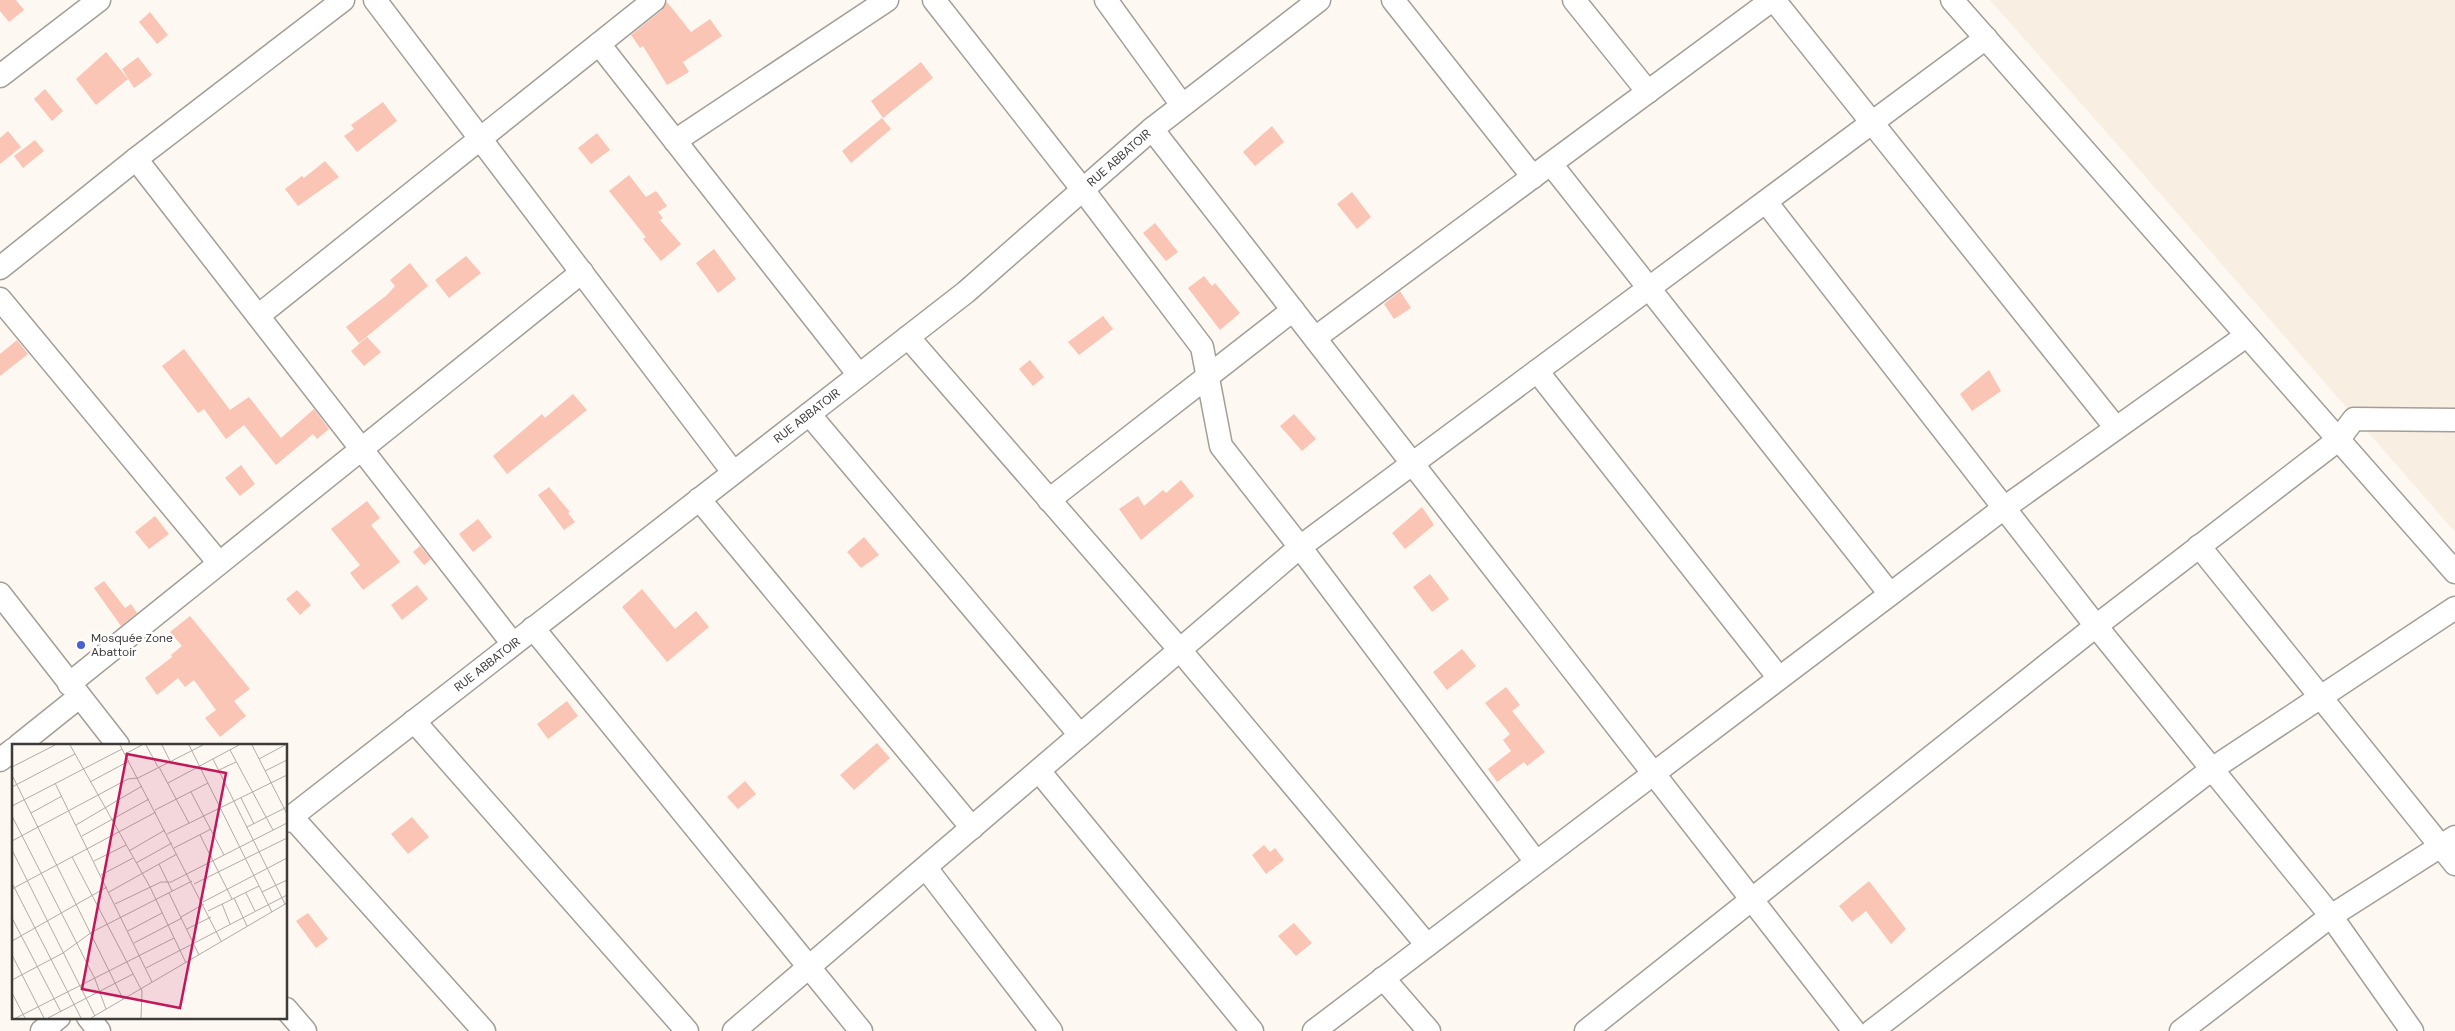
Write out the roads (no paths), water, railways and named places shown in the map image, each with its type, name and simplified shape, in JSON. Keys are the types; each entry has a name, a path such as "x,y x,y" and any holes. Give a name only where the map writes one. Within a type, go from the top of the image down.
{"street":[{"path":"0,76 99,0"},
{"path":"0,268 136,159 343,0"},
{"path":"375,0 733,472"},
{"path":"258,316 654,0"},
{"path":"675,140 886,0"},
{"path":"934,0 1083,190 1202,347 1221,446 1300,547 1536,862"},
{"path":"1106,0 1182,105"},
{"name":"RUE ABBATOIR","path":"289,819 966,292 1152,129 1318,0"},
{"path":"1393,0 1533,177"},
{"path":"1574,0 1648,92"},
{"path":"1315,338 1773,0 2116,428"},
{"path":"1952,0 2455,572"},
{"path":"734,1031 1300,547 1986,38"},
{"path":"599,44 859,375"},
{"path":"1152,129 1854,1031"},
{"path":"136,159 513,644"},
{"path":"1551,164 1890,594"},
{"path":"1766,202 2096,626 2331,916 2412,1031"},
{"path":"20,744 74,690 219,563 582,272"},
{"path":"0,299 219,563"},
{"path":"1049,500 1293,310"},
{"path":"1314,1031 2004,508 2246,336"},
{"path":"908,337 1180,650 1427,945"},
{"path":"1537,371 1779,678"},
{"path":"809,414 1080,736"},
{"path":"1586,1031 2096,626 2338,440 2354,419 2455,420"},
{"path":"699,499 972,828"},
{"path":"2199,546 2320,696 2448,841 2455,864"},
{"path":"0,594 117,744"},
{"path":"1872,1031 2212,770 2320,696 2455,608"},
{"path":"533,628 861,1031"},
{"path":"414,721 687,1031"},
{"path":"0,760 12,751"},
{"path":"1039,771 1252,1031"},
{"path":"289,819 484,1031"},
{"path":"2181,1031 2331,916 2448,841"},
{"path":"926,868 1051,1031"},
{"path":"1383,978 1428,1031"},
{"path":"288,1011 305,1031"},
{"path":"42,1031 58,1018"},
{"path":"89,1018 99,1031"}],"place":[{"name":"Mosquée Zone Abattoir","path":"81,645"}]}
